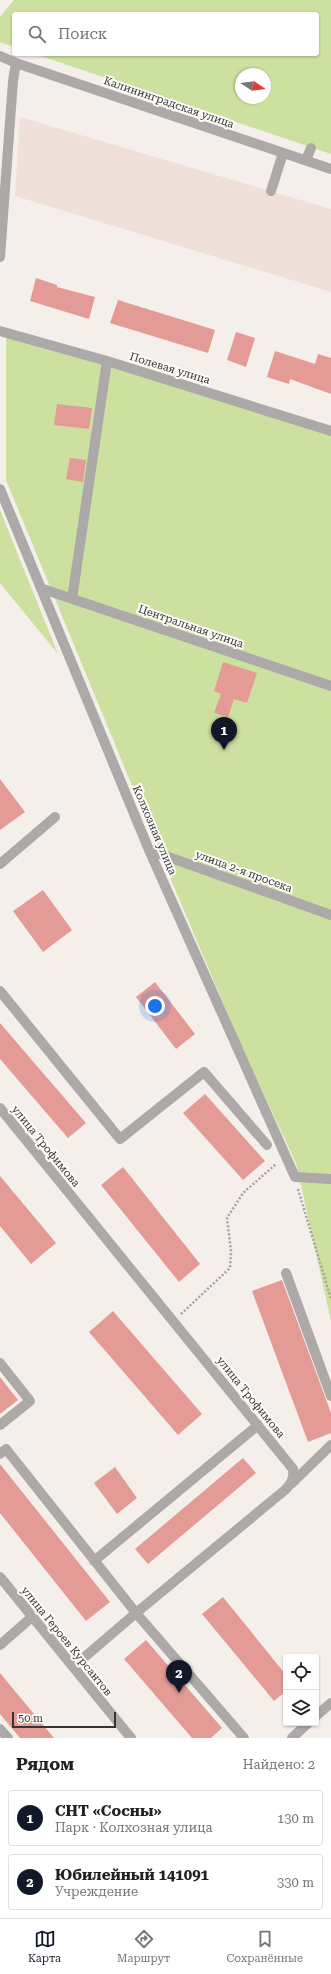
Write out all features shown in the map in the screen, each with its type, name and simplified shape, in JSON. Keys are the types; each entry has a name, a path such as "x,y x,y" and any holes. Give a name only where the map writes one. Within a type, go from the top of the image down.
{"street":[{"name":"Калининградская улица","path":"0,56 16,63 331,169"},
{"path":"0,257 12,89 16,63"},
{"path":"306,160 311,148"},
{"path":"270,191 283,153"},
{"name":"Полевая улица","path":"0,331 108,361 331,431"},
{"path":"72,599 108,361"},
{"name":"Колхозная улица","path":"0,489 43,589 150,850 295,1177"},
{"name":"Центральная улица","path":"43,589 331,686"},
{"path":"0,864 55,817"},
{"name":"улица 2-я просека","path":"150,850 331,915"},
{"path":"0,990 120,1139 204,1072 267,1145"},
{"name":"улица Трофимова","path":"0,1108 293,1469 294,1477 291,1484"},
{"path":"295,1177 331,1179"},
{"path":"286,1273 331,1396"},
{"path":"0,1363 30,1401 0,1425"},
{"path":"94,1561 258,1425"},
{"path":"74,1667 136,1613 291,1484 331,1445"},
{"path":"2,1448 136,1613 244,1738"},
{"name":"улица Героев Курсантов","path":"0,1577 132,1738"},
{"path":"0,1645 32,1617"},
{"path":"319,1713 331,1702"},
{"path":"292,1738 305,1726"},
{"path":"0,1729 8,1738"}],"path":[{"path":"174,1322 230,1268 231,1251 227,1218 244,1193 276,1164 267,1145"},
{"path":"295,1177 331,1299"}],"shaded area":[{"path":"20,117 331,209 331,292 15,196"}],"green space":[{"path":"14,0 331,0 331,154 41,56 319,56 319,12 12,12 12,46 0,42 0,17"},
{"path":"6,337 159,380 331,435 331,1321 296,1163 242,1048 6,480"},
{"path":"0,510 58,654 0,583"}],"building":[{"path":"36,278 57,285 57,287 95,297 89,319 30,301"},
{"path":"118,300 215,330 208,353 110,323"},
{"path":"236,332 255,338 246,367 227,360"},
{"path":"275,351 315,364 318,354 331,358 331,394 290,379 289,384 267,377"},
{"path":"57,404 92,408 89,429 54,425"},
{"path":"70,458 86,460 83,482 66,479"},
{"path":"223,662 257,673 247,703 234,699 228,717 214,713 221,694 214,691"},
{"path":"0,779 25,812 0,830"},
{"path":"43,890 72,930 43,952 13,911"},
{"path":"155,982 195,1034 176,1049 136,997"},
{"path":"0,1023 86,1123 68,1138 0,1059"},
{"path":"205,1094 265,1161 243,1180 183,1113"},
{"path":"123,1167 200,1264 179,1282 101,1185"},
{"path":"0,1176 56,1243 31,1264 0,1226"},
{"path":"282,1280 331,1413 331,1433 308,1442 252,1291"},
{"path":"113,1311 202,1414 178,1435 89,1332"},
{"path":"0,1377 18,1400 0,1414"},
{"path":"243,1458 256,1473 148,1564 135,1549"},
{"path":"0,1464 110,1602 86,1621 0,1513"},
{"path":"115,1467 137,1498 117,1514 94,1483"},
{"path":"223,1597 283,1671 283,1694 274,1701 202,1614"},
{"path":"146,1640 222,1728 211,1738 192,1738 124,1659"},
{"path":"0,1673 54,1738 20,1738 0,1714"}],"place":[{"name":"СНТ «Сосны»","path":"224,750"},
{"name":"Юбилейный 141091","path":"179,1693"}]}
